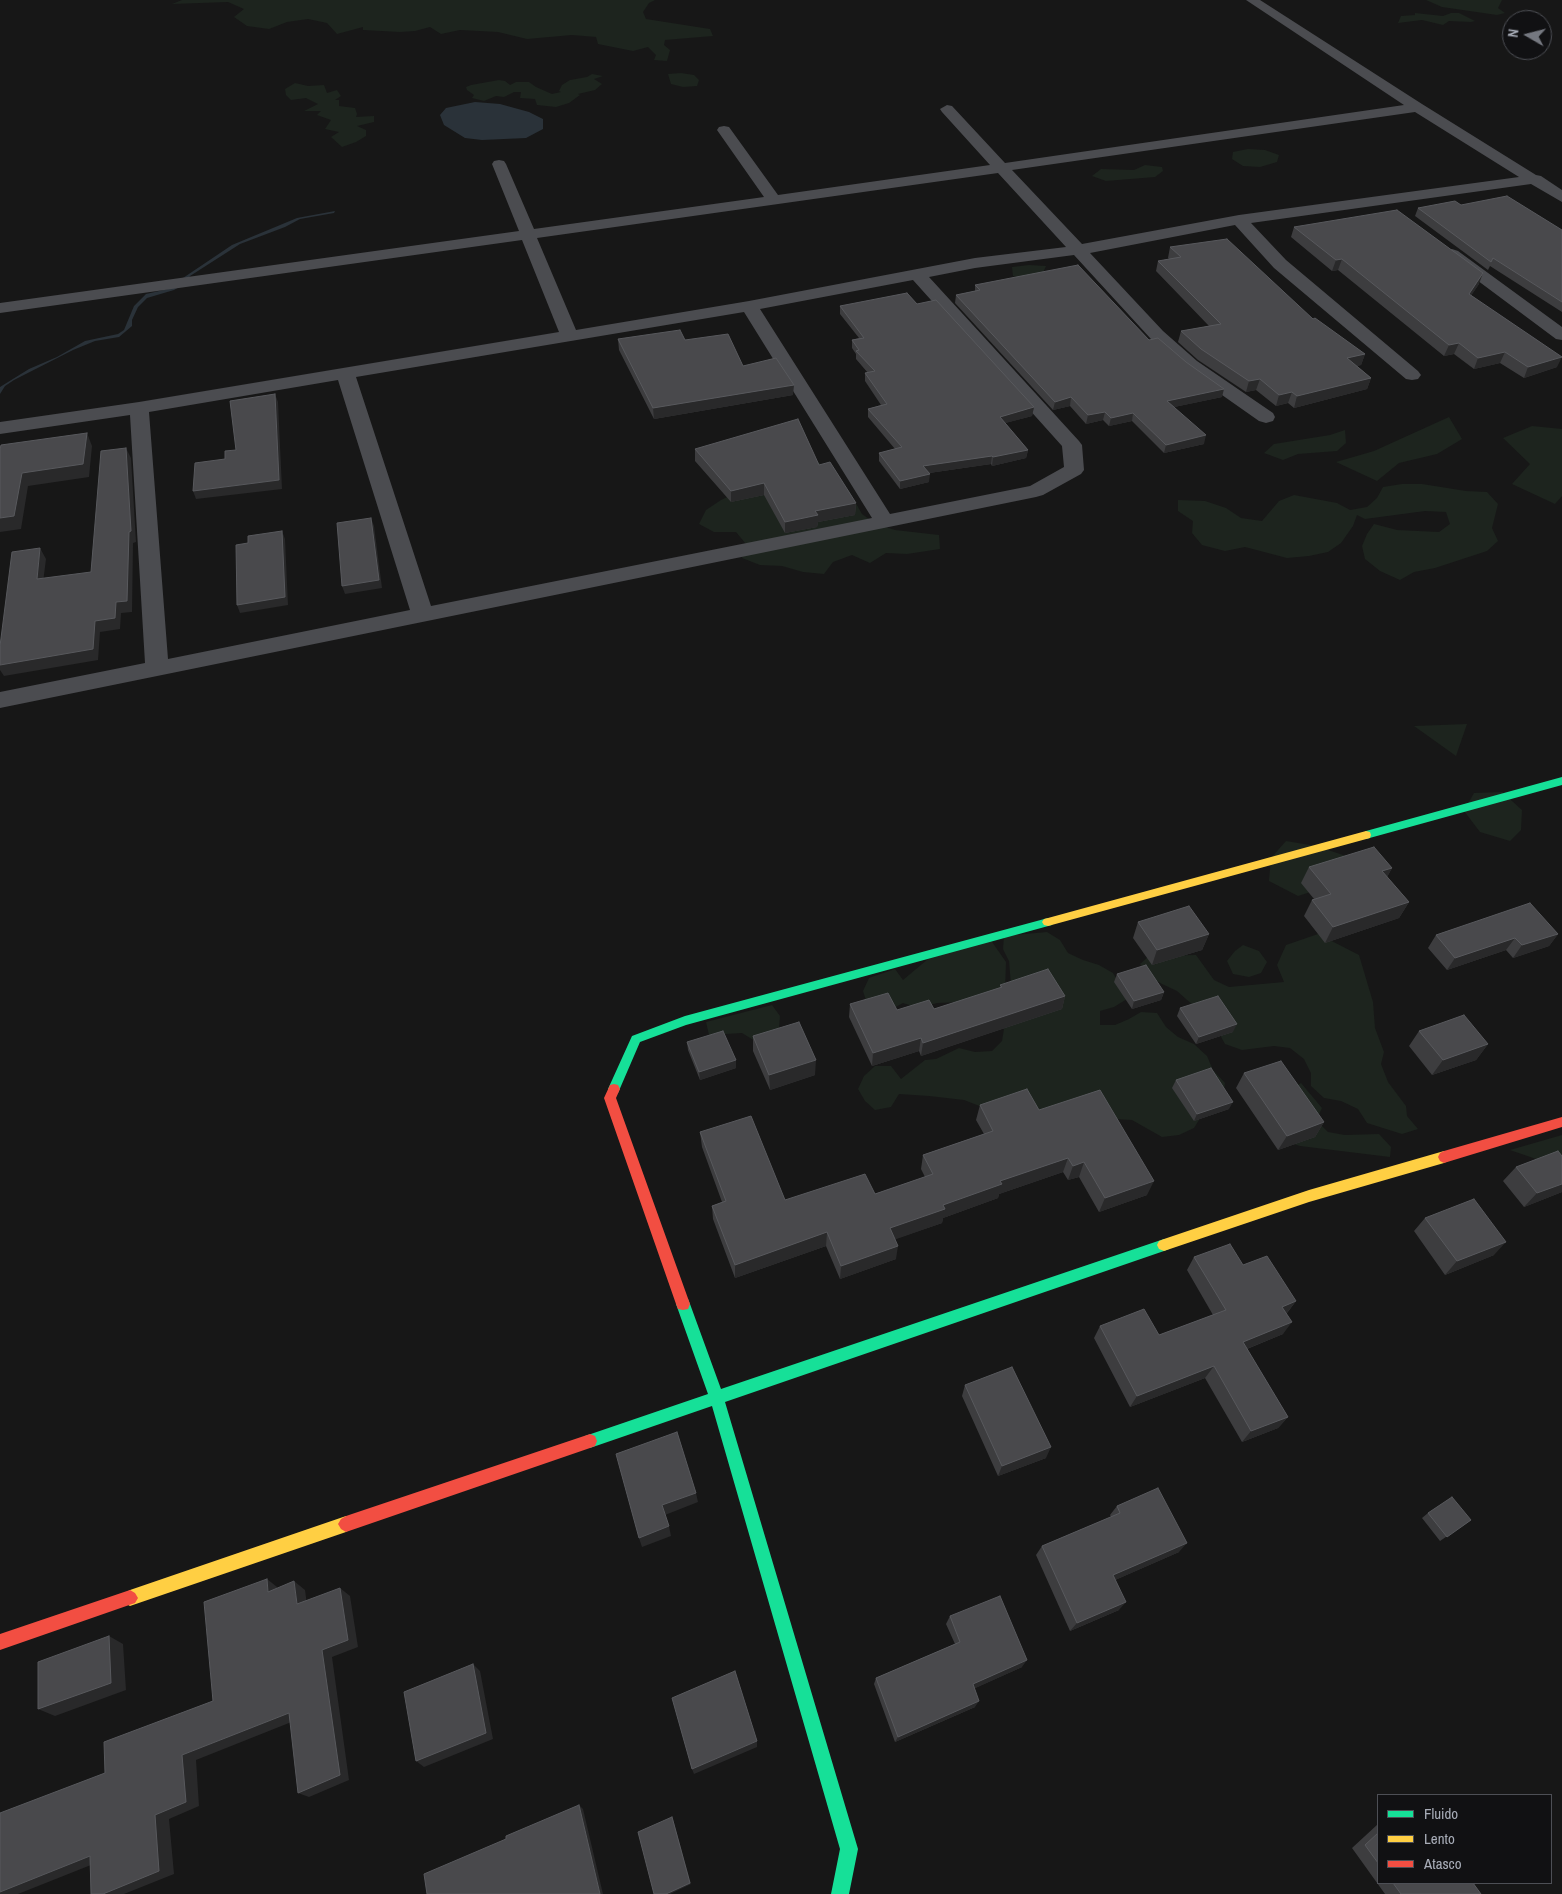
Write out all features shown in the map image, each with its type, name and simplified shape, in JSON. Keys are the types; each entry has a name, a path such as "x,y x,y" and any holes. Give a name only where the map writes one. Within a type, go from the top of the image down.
{"street":[{"path":"1252,0 1417,107 1536,179 1562,197"},
{"path":"0,308 774,200 1417,107"},
{"path":"947,108 1156,335 1191,365 1266,417"},
{"path":"724,130 774,200"},
{"path":"500,164 569,335"},
{"path":"0,428 139,408 749,306 975,263 1078,250 1238,220 1536,179"},
{"path":"1381,201 1396,213"},
{"path":"1238,220 1280,264 1412,375"},
{"path":"1436,242 1562,335"},
{"path":"0,700 1036,491 1074,470 1072,445 918,275"},
{"path":"749,306 884,522"},
{"path":"345,373 423,615"},
{"path":"139,408 157,669"},
{"path":"840,1894 849,1849 717,1398 610,1098 636,1039 685,1021 1562,781"},
{"path":"0,1642 1309,1196 1562,1122"}],"shaded area":[{"path":"182,0 655,0 649,3 643,12 646,19 710,29 713,36 665,40 664,45 670,50 667,61 654,60 656,55 648,47 633,51 598,44 596,37 572,35 527,39 498,32 460,30 441,34 430,27 400,32 363,30 363,27 337,34 327,23 308,19 287,22 269,29 247,26 234,17 244,9 228,2 172,4"},
{"path":"1426,0 1502,0 1498,8 1502,11 1502,14 1497,15 1442,7"},
{"path":"1415,13 1443,16 1459,13 1475,21 1449,21 1443,25 1422,20 1398,23 1401,16 1415,15"},
{"path":"592,74 603,76 594,79 602,84 595,90 578,94 580,95 569,103 556,107 537,105 535,99 520,98 521,92 514,92 504,97 496,96 484,101 472,98 474,95 466,87 499,80 505,81 510,85 516,82 529,82 552,94 561,92 559,91 562,85 570,80 587,77"},
{"path":"668,74 694,75 699,80 697,86 683,87 671,84"},
{"path":"295,83 308,86 324,85 327,93 337,90 341,96 335,100 339,100 339,106 355,108 356,117 374,116 374,122 357,126 366,130 366,136 342,147 331,137 339,132 325,129 331,120 317,115 321,111 304,111 318,104 306,98 291,100 286,95 285,89"},
{"path":"475,102 500,104 529,112 543,119 543,129 526,138 482,140 465,138 444,125 440,115 446,108"},
{"path":"1248,149 1265,150 1279,155 1277,162 1260,167 1243,166 1232,159 1233,152"},
{"path":"1145,165 1162,167 1163,171 1155,177 1106,181 1092,176 1101,169 1134,170"},
{"path":"335,211 334,213 300,219 285,227 240,244 190,276 187,280 180,280 232,245 297,218"},
{"path":"1046,266 1042,275 1029,279 1013,276 1012,267"},
{"path":"181,286 147,298 138,307 132,320 132,326 119,337 95,341 73,350 14,380 5,386 0,394 0,387 29,369 57,357 85,341 118,334 124,330 134,306 146,294"},
{"path":"1449,417 1462,439 1437,454 1399,463 1377,481 1336,462 1374,451"},
{"path":"1532,426 1562,429 1562,496 1555,504 1512,484 1530,464 1503,438"},
{"path":"1345,430 1346,443 1337,451 1298,454 1283,460 1264,453 1274,444 1330,435"},
{"path":"804,450 840,480 849,491 862,514 876,524 895,530 939,535 940,549 907,554 886,553 870,563 852,555 833,562 824,574 803,572 782,566 760,565 742,558 746,544 736,532 714,532 699,524 706,510"},
{"path":"1402,484 1422,484 1466,491 1487,492 1498,504 1492,528 1498,541 1487,551 1435,568 1414,572 1400,580 1380,571 1365,559 1362,546 1367,534 1374,524 1397,530 1439,532 1450,524 1446,512 1425,511 1365,519 1357,515 1353,526 1341,543 1328,552 1287,558 1245,547 1225,551 1202,545 1192,533 1193,521 1178,511 1178,500 1205,501 1226,508 1241,518 1262,521 1279,501 1294,495 1337,503 1350,510 1367,507 1377,498 1383,487"},
{"path":"1467,724 1456,756 1414,726"},
{"path":"1502,792 1522,810 1521,830 1510,841 1480,832 1464,811 1474,793"},
{"path":"1286,841 1316,846 1346,856 1320,889 1298,896 1269,881 1271,858"},
{"path":"1047,932 1060,940 1068,953 1099,965 1113,973 1121,986 1127,999 1114,1007 1100,1011 1100,1025 1115,1025 1141,1012 1157,1013 1166,1027 1178,1037 1194,1044 1207,1056 1213,1070 1225,1083 1223,1097 1209,1104 1194,1128 1179,1135 1162,1137 1132,1120 995,1112 964,1100 929,1096 899,1094 891,1107 875,1110 865,1101 858,1089 864,1076 875,1066 891,1066 901,1079 925,1060 936,1059 959,1048 975,1052 992,1051 1002,1041 1004,1029 1001,1015 1011,985 1009,961 1003,949 1004,936"},
{"path":"1318,934 1359,955 1373,1002 1375,1028 1384,1052 1381,1064 1388,1082 1406,1106 1407,1116 1418,1129 1402,1134 1367,1123 1358,1109 1341,1101 1324,1098 1311,1086 1311,1073 1304,1059 1290,1048 1274,1046 1242,1050 1225,1044 1214,1024 1177,991 1149,976 1140,964 1149,956 1196,955 1214,980 1229,987 1284,982 1277,965 1286,945"},
{"path":"990,939 1006,962 1005,991 964,1002 937,1003 919,1008 903,1003 888,1011 867,1004 863,991 869,978 895,969 903,980 928,959"},
{"path":"1243,945 1259,951 1267,962 1261,973 1249,977 1233,974 1227,961"},
{"path":"772,1005 780,1016 779,1029 755,1041 742,1033 709,1035 706,1022"},
{"path":"1301,1083 1322,1108 1316,1120 1328,1132 1345,1135 1379,1134 1391,1147 1390,1157 1300,1146 1282,1140 1289,1090"},
{"path":"1562,1135 1562,1168 1510,1150"}],"building":[{"path":"1507,196 1562,230 1562,302 1493,258 1491,262 1418,208 1455,201 1461,205"},
{"path":"1397,210 1483,273 1469,294 1562,357 1528,367 1505,352 1478,358 1459,343 1449,345 1342,259 1336,260 1294,227"},
{"path":"1227,239 1313,319 1315,318 1365,354 1347,358 1371,378 1297,396 1292,392 1279,395 1260,379 1249,381 1201,349 1181,331 1221,324 1158,261 1181,257 1170,247"},
{"path":"1078,265 1149,340 1158,338 1186,362 1224,389 1167,401 1206,435 1166,445 1133,413 1111,418 1105,412 1088,415 1071,397 1055,402 956,295 980,290 975,285"},
{"path":"907,293 917,304 936,300 1034,407 1000,417 1028,450 993,457 923,466 930,474 900,481 879,453 902,447 868,409 887,404 865,373 875,371 856,351 859,350 852,340 864,338 840,306"},
{"path":"680,330 685,340 728,334 743,366 776,358 794,385 653,408 618,339"},
{"path":"275,394 279,480 193,491 195,463 225,459 225,451 236,450 230,401"},
{"path":"798,419 819,465 830,462 856,503 815,511 818,515 785,522 764,483 731,491 695,449"},
{"path":"87,433 83,464 22,473 14,516 0,518 1,445"},
{"path":"126,448 131,531 129,532 127,601 116,602 115,618 95,621 93,649 0,665 0,646 12,552 40,548 37,579 91,572 101,451"},
{"path":"371,518 379,580 342,586 337,523"},
{"path":"282,531 285,597 237,605 236,545 248,543 248,536"},
{"path":"1374,847 1392,868 1382,871 1409,902 1333,927 1312,900 1331,894 1309,867"},
{"path":"1530,903 1558,934 1522,945 1515,938 1455,958 1436,935"},
{"path":"1189,906 1209,934 1157,950 1138,922"},
{"path":"1146,965 1164,992 1134,1001 1117,974"},
{"path":"1048,969 1065,996 923,1043 921,1038 873,1053 850,1004 888,993 897,1010 929,1000 934,1009 1002,987 1000,985"},
{"path":"1218,996 1237,1024 1199,1037 1180,1008"},
{"path":"1464,1015 1488,1044 1443,1060 1419,1031"},
{"path":"799,1022 816,1060 769,1075 753,1036"},
{"path":"723,1031 736,1060 699,1072 687,1042"},
{"path":"1281,1061 1324,1122 1287,1136 1244,1073"},
{"path":"1211,1068 1233,1102 1197,1114 1176,1080"},
{"path":"1027,1089 1039,1110 1100,1090 1154,1181 1105,1198 1084,1162 1073,1166 1068,1158 1000,1181 1002,1184 943,1205 945,1209 890,1228 898,1246 841,1266 827,1232 735,1265 712,1206 726,1201 700,1132 751,1116 785,1200 865,1174 875,1194 933,1174 923,1155 993,1131 980,1105"},
{"path":"1558,1151 1562,1156 1562,1184 1537,1193 1516,1167"},
{"path":"1474,1199 1506,1242 1457,1261 1425,1218"},
{"path":"1230,1244 1243,1265 1267,1256 1296,1301 1282,1307 1292,1322 1243,1342 1288,1417 1251,1431 1214,1366 1137,1396 1100,1326 1144,1309 1159,1335 1226,1310 1194,1257"},
{"path":"1012,1367 1051,1447 1002,1466 965,1385"},
{"path":"677,1432 696,1493 662,1505 669,1526 639,1538 616,1454"},
{"path":"1158,1488 1187,1543 1113,1575 1126,1602 1077,1623 1042,1546 1120,1513 1117,1506"},
{"path":"1452,1497 1471,1520 1447,1537 1428,1513"},
{"path":"267,1579 268,1592 294,1581 297,1604 340,1588 348,1640 322,1650 340,1775 298,1793 289,1713 182,1755 186,1802 155,1815 159,1871 103,1894 91,1894 90,1856 0,1892 0,1813 105,1773 104,1742 213,1701 204,1602"},
{"path":"1000,1596 1027,1660 973,1684 979,1701 898,1737 876,1678 960,1642 950,1616"},
{"path":"109,1636 111,1683 38,1709 38,1662"},
{"path":"473,1664 486,1733 416,1761 404,1692"},
{"path":"735,1671 757,1741 692,1769 672,1698"},
{"path":"579,1805 600,1894 427,1894 424,1874"},
{"path":"672,1817 690,1883 666,1894 654,1894 638,1832"},
{"path":"1377,1834 1377,1862 1365,1845"},
{"path":"1394,1884 1474,1884 1481,1894 1401,1894"}],"traffic: fast":[{"path":"1366,835 1562,781"},
{"path":"614,1089 636,1039 685,1021 1048,922"},
{"path":"590,1441 1164,1245"},
{"path":"683,1304 717,1398 849,1849 840,1894"}],"traffic: slow":[{"path":"1048,922 1366,835"},
{"path":"1164,1245 1309,1196 1444,1157"},
{"path":"130,1598 346,1524"}],"traffic: jam":[{"path":"614,1089 610,1098 683,1304"},
{"path":"1444,1157 1562,1122"},
{"path":"346,1524 590,1441"},
{"path":"0,1642 130,1598"}]}
